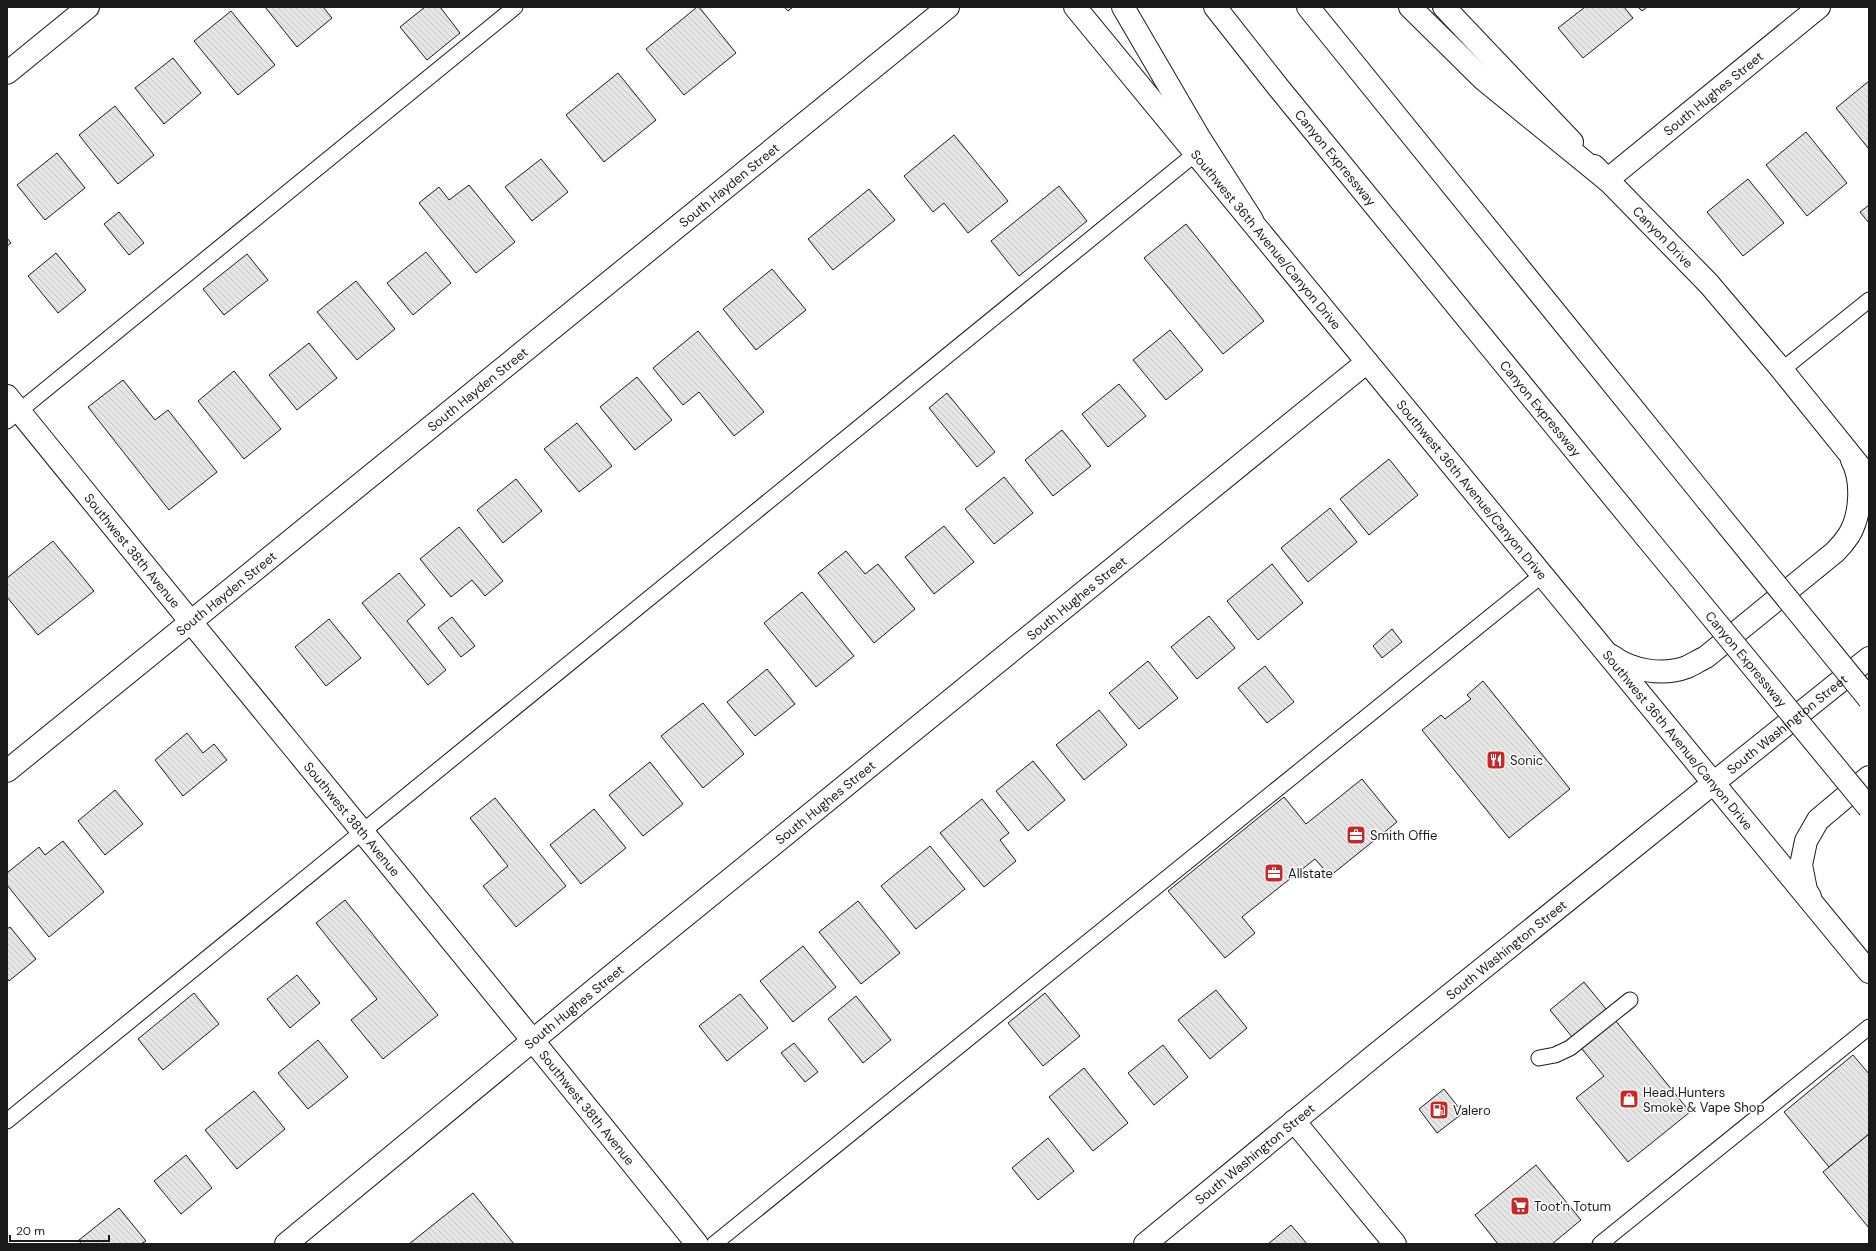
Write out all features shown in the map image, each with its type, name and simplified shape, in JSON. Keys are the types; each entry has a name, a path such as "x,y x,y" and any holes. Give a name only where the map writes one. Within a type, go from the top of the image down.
{"main road":[{"path":"7,73 88,7"},
{"name":"South Hayden Street","path":"7,771 948,7"},
{"name":"Southwest 36th Avenue/Canyon Drive","path":"1076,7 1195,154 1252,220 1713,784 1869,972"},
{"path":"1123,7 1200,139 1252,220"},
{"name":"Canyon Expressway","path":"1215,7 1646,537 1869,808"},
{"path":"1308,7 1869,699"},
{"path":"1410,7 1483,79 1607,180"},
{"name":"Canyon Drive","path":"1444,7 1607,180 1709,284 1782,370 1869,478"},
{"name":"South Hughes Street","path":"1607,180 1819,7"},
{"name":"South Hughes Street","path":"286,1244 534,1040 1367,362"},
{"name":"Southwest 38th Avenue","path":"11,409 191,622 362,833 534,1040 697,1244"},
{"path":"1602,648 1620,662 1641,670 1664,671 1686,667 1706,656 1835,552 1850,534 1858,512 1859,489 1855,466 1843,445"},
{"name":"South Washington Street","path":"1145,1244 1294,1121 1869,658"},
{"path":"1818,911 1806,890 1801,865 1806,841 1818,820 1869,777"},
{"path":"1294,1121 1395,1244"}],"lane":[{"path":"11,409 515,7"},
{"path":"7,1121 1195,154"},
{"path":"1782,370 1869,300"},
{"path":"714,1244 1542,575"},
{"path":"1539,1058 1555,1055 1570,1048 1630,1000"},
{"path":"1600,1244 1869,1027"}],"building":[{"path":"265,7 323,7 332,18 297,47"},
{"path":"425,7 440,7 460,33 427,60 400,27"},
{"path":"697,7 699,7 736,53 684,95 646,49"},
{"path":"784,7 793,7 788,11"},
{"path":"1585,7 1624,7 1633,18 1583,58 1558,28"},
{"path":"1638,7 1647,7 1642,11"},
{"path":"231,11 275,65 238,95 194,41"},
{"path":"173,58 201,93 164,124 135,88"},
{"path":"618,73 656,120 604,162 566,115"},
{"path":"1869,81 1869,147 1868,148 1836,108"},
{"path":"115,106 154,155 118,184 79,135"},
{"path":"1806,132 1847,183 1807,216 1766,165"},
{"path":"954,135 1008,201 968,233 944,203 933,212 904,176"},
{"path":"57,153 85,188 45,220 17,185"},
{"path":"541,159 568,192 532,221 505,187"},
{"path":"1748,179 1784,223 1743,256 1707,212"},
{"path":"469,185 515,242 476,273 419,203 439,187 449,200"},
{"path":"1059,186 1087,221 1019,276 991,241"},
{"path":"869,189 895,220 833,270 808,239"},
{"path":"1869,205 1869,223 1860,212"},
{"path":"119,212 144,243 129,255 104,224"},
{"path":"1186,224 1264,321 1223,354 1144,258"},
{"path":"7,238 11,243 7,246"},
{"path":"426,252 451,283 413,315 387,283"},
{"path":"56,253 86,290 58,313 28,276"},
{"path":"247,254 268,280 224,315 203,289"},
{"path":"772,269 806,310 756,350 723,309"},
{"path":"356,281 395,329 357,360 317,312"},
{"path":"1170,330 1203,370 1166,400 1133,360"},
{"path":"698,331 764,412 734,436 699,392 683,405 653,368"},
{"path":"309,343 337,378 297,410 269,375"},
{"path":"234,371 281,429 244,459 198,401"},
{"path":"637,377 672,420 635,450 600,407"},
{"path":"123,380 155,420 168,410 217,472 169,510 88,407"},
{"path":"1119,384 1146,416 1108,447 1082,414"},
{"path":"947,393 995,452 977,467 929,408"},
{"path":"577,423 612,466 579,492 544,449"},
{"path":"1062,430 1091,466 1053,496 1025,460"},
{"path":"1389,459 1418,495 1369,535 1340,499"},
{"path":"1004,477 1033,513 994,544 965,509"},
{"path":"516,479 542,511 503,543 477,510"},
{"path":"1330,508 1357,542 1308,582 1281,548"},
{"path":"944,526 974,562 934,594 905,557"},
{"path":"459,527 503,581 485,596 472,580 451,597 420,559"},
{"path":"53,541 94,591 38,635 7,597 7,578"},
{"path":"846,551 865,574 878,564 915,609 874,643 818,573"},
{"path":"1272,564 1303,603 1258,640 1227,601"},
{"path":"399,573 425,605 407,621 446,670 428,685 362,603"},
{"path":"802,592 854,656 816,687 764,623"},
{"path":"1209,616 1235,648 1197,679 1171,647"},
{"path":"452,617 475,646 461,657 438,628"},
{"path":"329,619 361,658 326,686 295,647"},
{"path":"1392,629 1402,642 1382,658 1373,646"},
{"path":"1148,661 1178,698 1139,729 1109,693"},
{"path":"1265,666 1294,702 1267,723 1238,688"},
{"path":"767,669 795,704 755,736 727,702"},
{"name":"Sonic","path":"1483,681 1570,789 1509,838 1422,730 1441,715 1445,719 1471,699 1467,695"},
{"path":"703,703 744,754 703,788 661,736"},
{"path":"1099,710 1127,745 1084,780 1056,745"},
{"path":"187,733 203,753 214,744 227,760 183,796 155,760"},
{"path":"1033,761 1065,800 1028,831 996,791"},
{"path":"650,762 683,804 643,836 609,795"},
{"path":"1362,779 1397,822 1330,876 1315,859 1242,917 1255,933 1225,958 1168,891 1284,797 1306,824"},
{"path":"115,790 143,824 105,855 78,821"},
{"path":"495,798 566,886 516,927 483,886 508,866 470,818"},
{"path":"982,799 1009,833 1000,840 1016,861 984,887 940,833"},
{"path":"594,809 626,848 581,884 550,845"},
{"path":"63,841 104,892 49,937 7,885 7,873 39,847 45,855"},
{"path":"930,846 965,889 916,929 881,886"},
{"path":"345,900 438,1015 383,1059 351,1020 377,999 316,923"},
{"path":"858,901 900,953 861,984 819,932"},
{"path":"10,927 36,959 9,981 7,978 7,929"},
{"path":"803,946 836,987 793,1022 760,981"},
{"path":"297,975 320,1003 290,1028 267,999"},
{"path":"1584,982 1690,1112 1628,1162 1576,1098 1604,1076 1550,1010"},
{"path":"1216,990 1247,1028 1210,1059 1178,1020"},
{"path":"194,993 219,1024 163,1070 138,1039"},
{"path":"1045,993 1080,1036 1043,1066 1008,1023"},
{"path":"740,994 768,1028 727,1061 699,1026"},
{"path":"856,996 891,1040 863,1063 828,1019"},
{"path":"318,1040 348,1077 308,1109 278,1073"},
{"path":"794,1043 818,1072 805,1082 781,1053"},
{"path":"1163,1045 1188,1077 1154,1105 1128,1073"},
{"path":"1853,1055 1869,1074 1869,1134 1829,1167 1784,1112"},
{"path":"1084,1068 1128,1123 1093,1151 1049,1097"},
{"path":"1444,1089 1463,1113 1437,1133 1419,1109"},
{"path":"254,1091 285,1129 237,1169 205,1130"},
{"path":"1869,1134 1869,1228 1823,1172"},
{"path":"1048,1138 1074,1171 1038,1200 1012,1168"},
{"path":"186,1155 212,1188 181,1214 154,1181"},
{"path":"1536,1165 1581,1220 1552,1244 1498,1244 1475,1215"},
{"path":"473,1193 514,1244 409,1244"},
{"path":"119,1208 146,1241 141,1244 81,1244 79,1240"},
{"path":"1291,1225 1307,1244 1268,1244"}],"place":[{"name":"Sonic","path":"1496,760"},
{"name":"Smith Offie","path":"1356,835"},
{"name":"Allstate","path":"1274,873"},
{"name":"Head Hunters Smoke & Vape Shop","path":"1629,1099"},
{"name":"Valero","path":"1439,1110"},
{"name":"Toot'n Totum","path":"1520,1206"}]}
